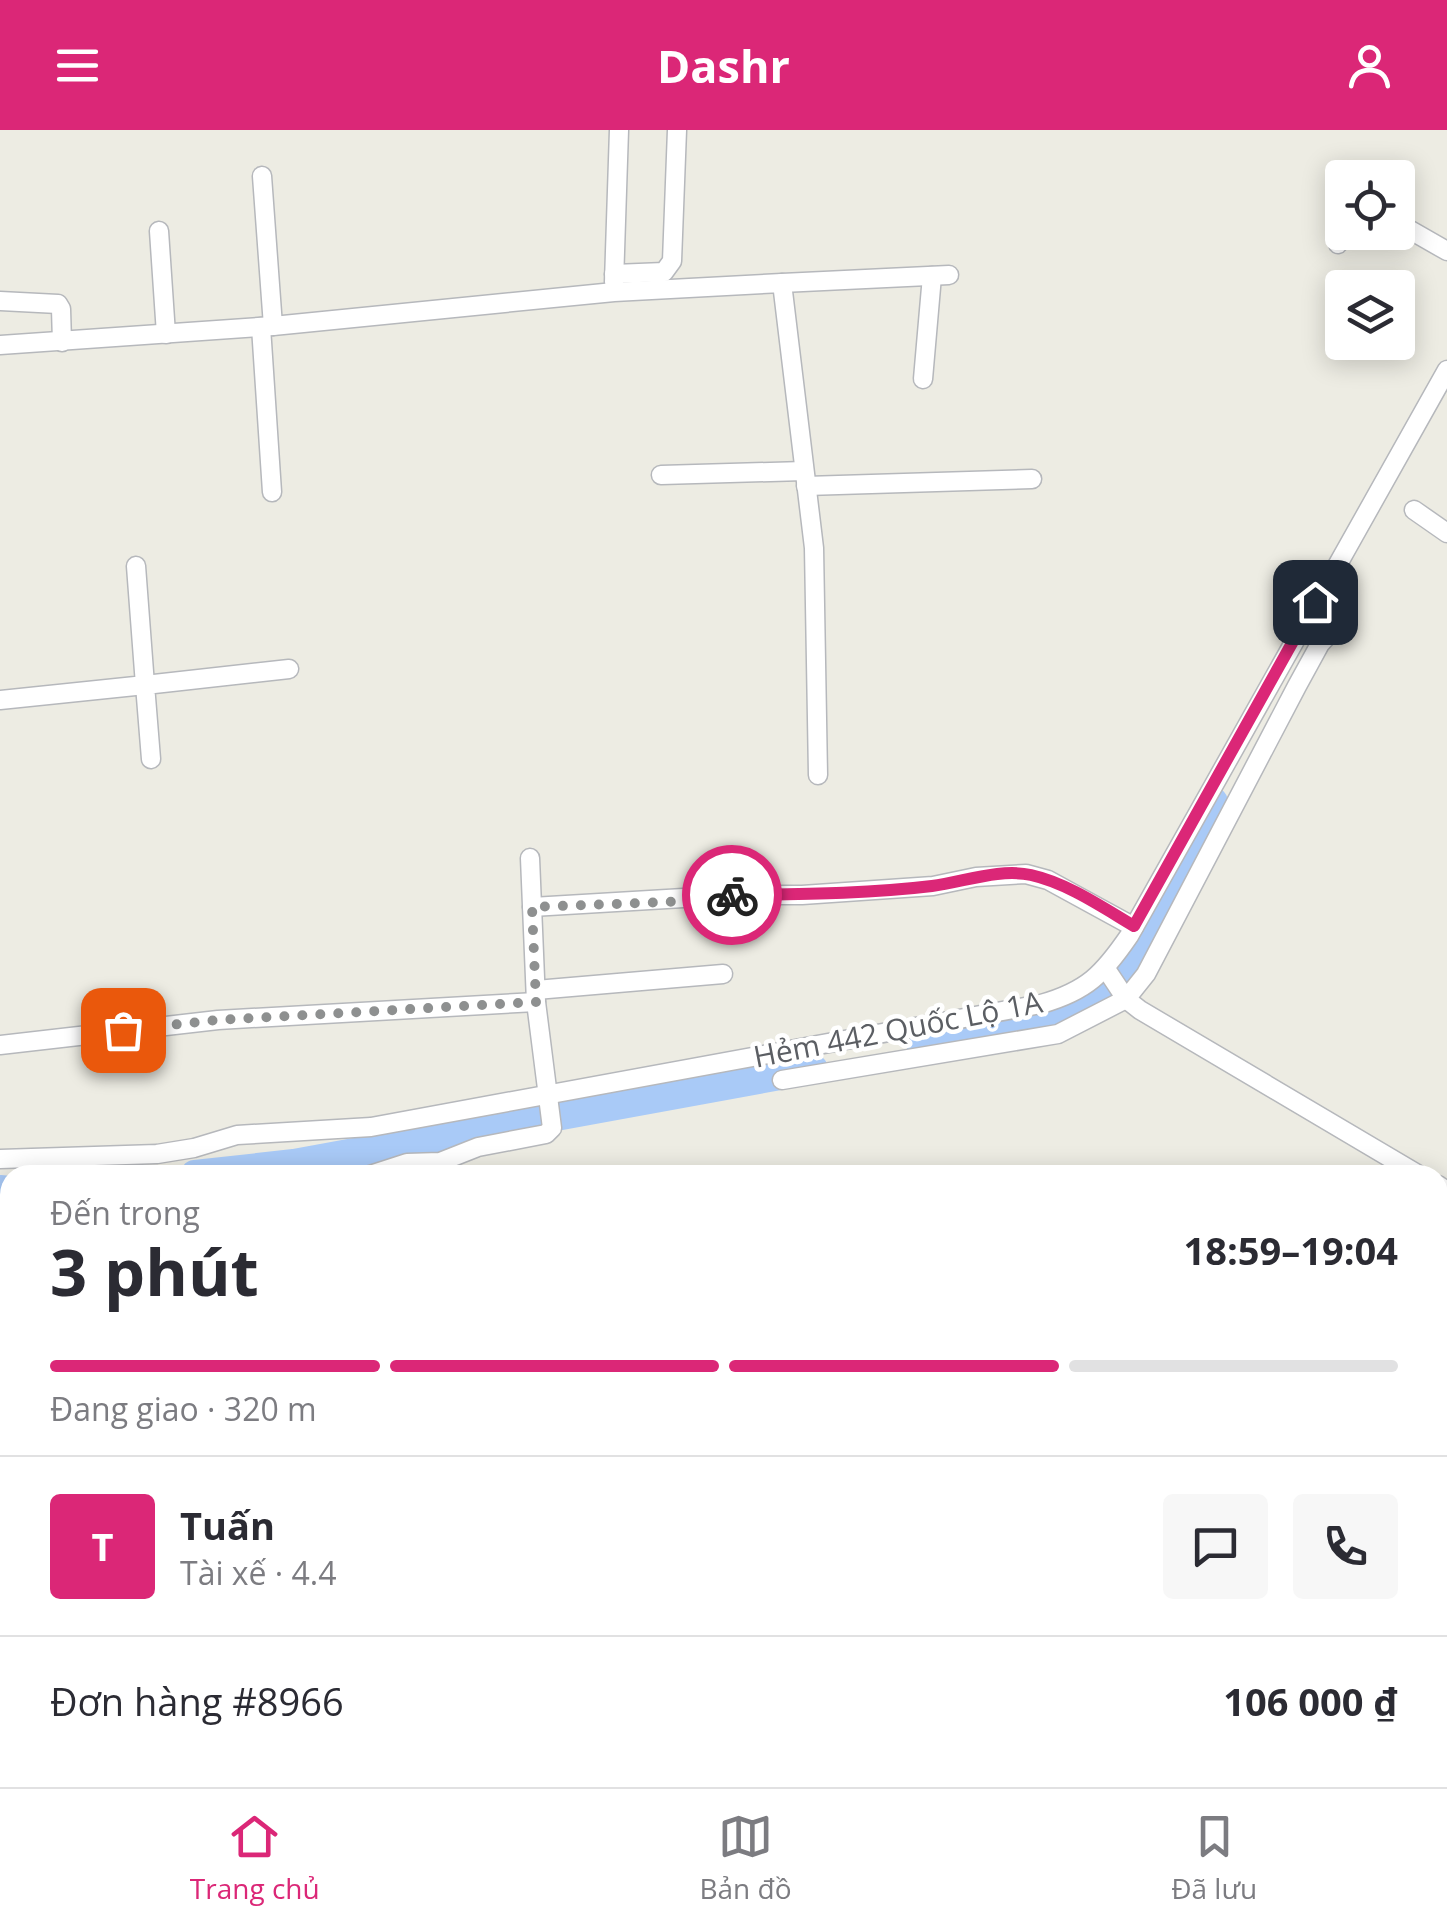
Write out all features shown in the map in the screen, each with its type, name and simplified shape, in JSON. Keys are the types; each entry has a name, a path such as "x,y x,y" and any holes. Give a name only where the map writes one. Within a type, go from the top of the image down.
{"street":[{"path":"614,283 620,130"},
{"path":"0,345 267,327 614,283 664,272 672,262 677,130"},
{"path":"262,176 272,492"},
{"path":"159,231 166,334"},
{"path":"1415,233 1447,251"},
{"path":"614,283 782,283 941,276 923,378"},
{"path":"782,283 814,548 818,775"},
{"path":"0,301 58,304 62,342"},
{"name":"Hẻm 442 Quốc Lộ 1A","path":"70,1165 194,1148 237,1135 370,1128 549,1099 1041,1004 1064,998 1110,975 1447,370"},
{"path":"661,474 805,479 1032,479"},
{"path":"1414,510 1447,534"},
{"path":"136,566 151,760"},
{"path":"782,1080 1048,1037 1126,998 1146,974 1305,672 1331,632"},
{"path":"0,700 289,669"},
{"path":"400,1165 440,1162 478,1147 546,1134 552,1128 536,996 530,858"},
{"path":"532,907 668,902 734,895 802,895 934,886 976,877 1026,874 1048,880 1134,926"},
{"path":"0,1045 218,1020 536,996 723,974"},
{"path":"1110,975 1140,1010 1402,1165"},
{"name":"Hẻm 442 Quốc Lộ 1A","path":"0,1160 29,1165"}],"waterway":[{"path":"922,1048 1034,1029 1076,1015 1098,1001 1119,972 1213,802"},
{"path":"285,1165 813,1069"}],"way so far":[{"path":"123,1030 218,1020 536,1002 532,907 668,902 732,895"}],"route":[{"path":"732,895 802,895 934,886 976,877 1026,874 1048,880 1134,926 1315,602"}]}
